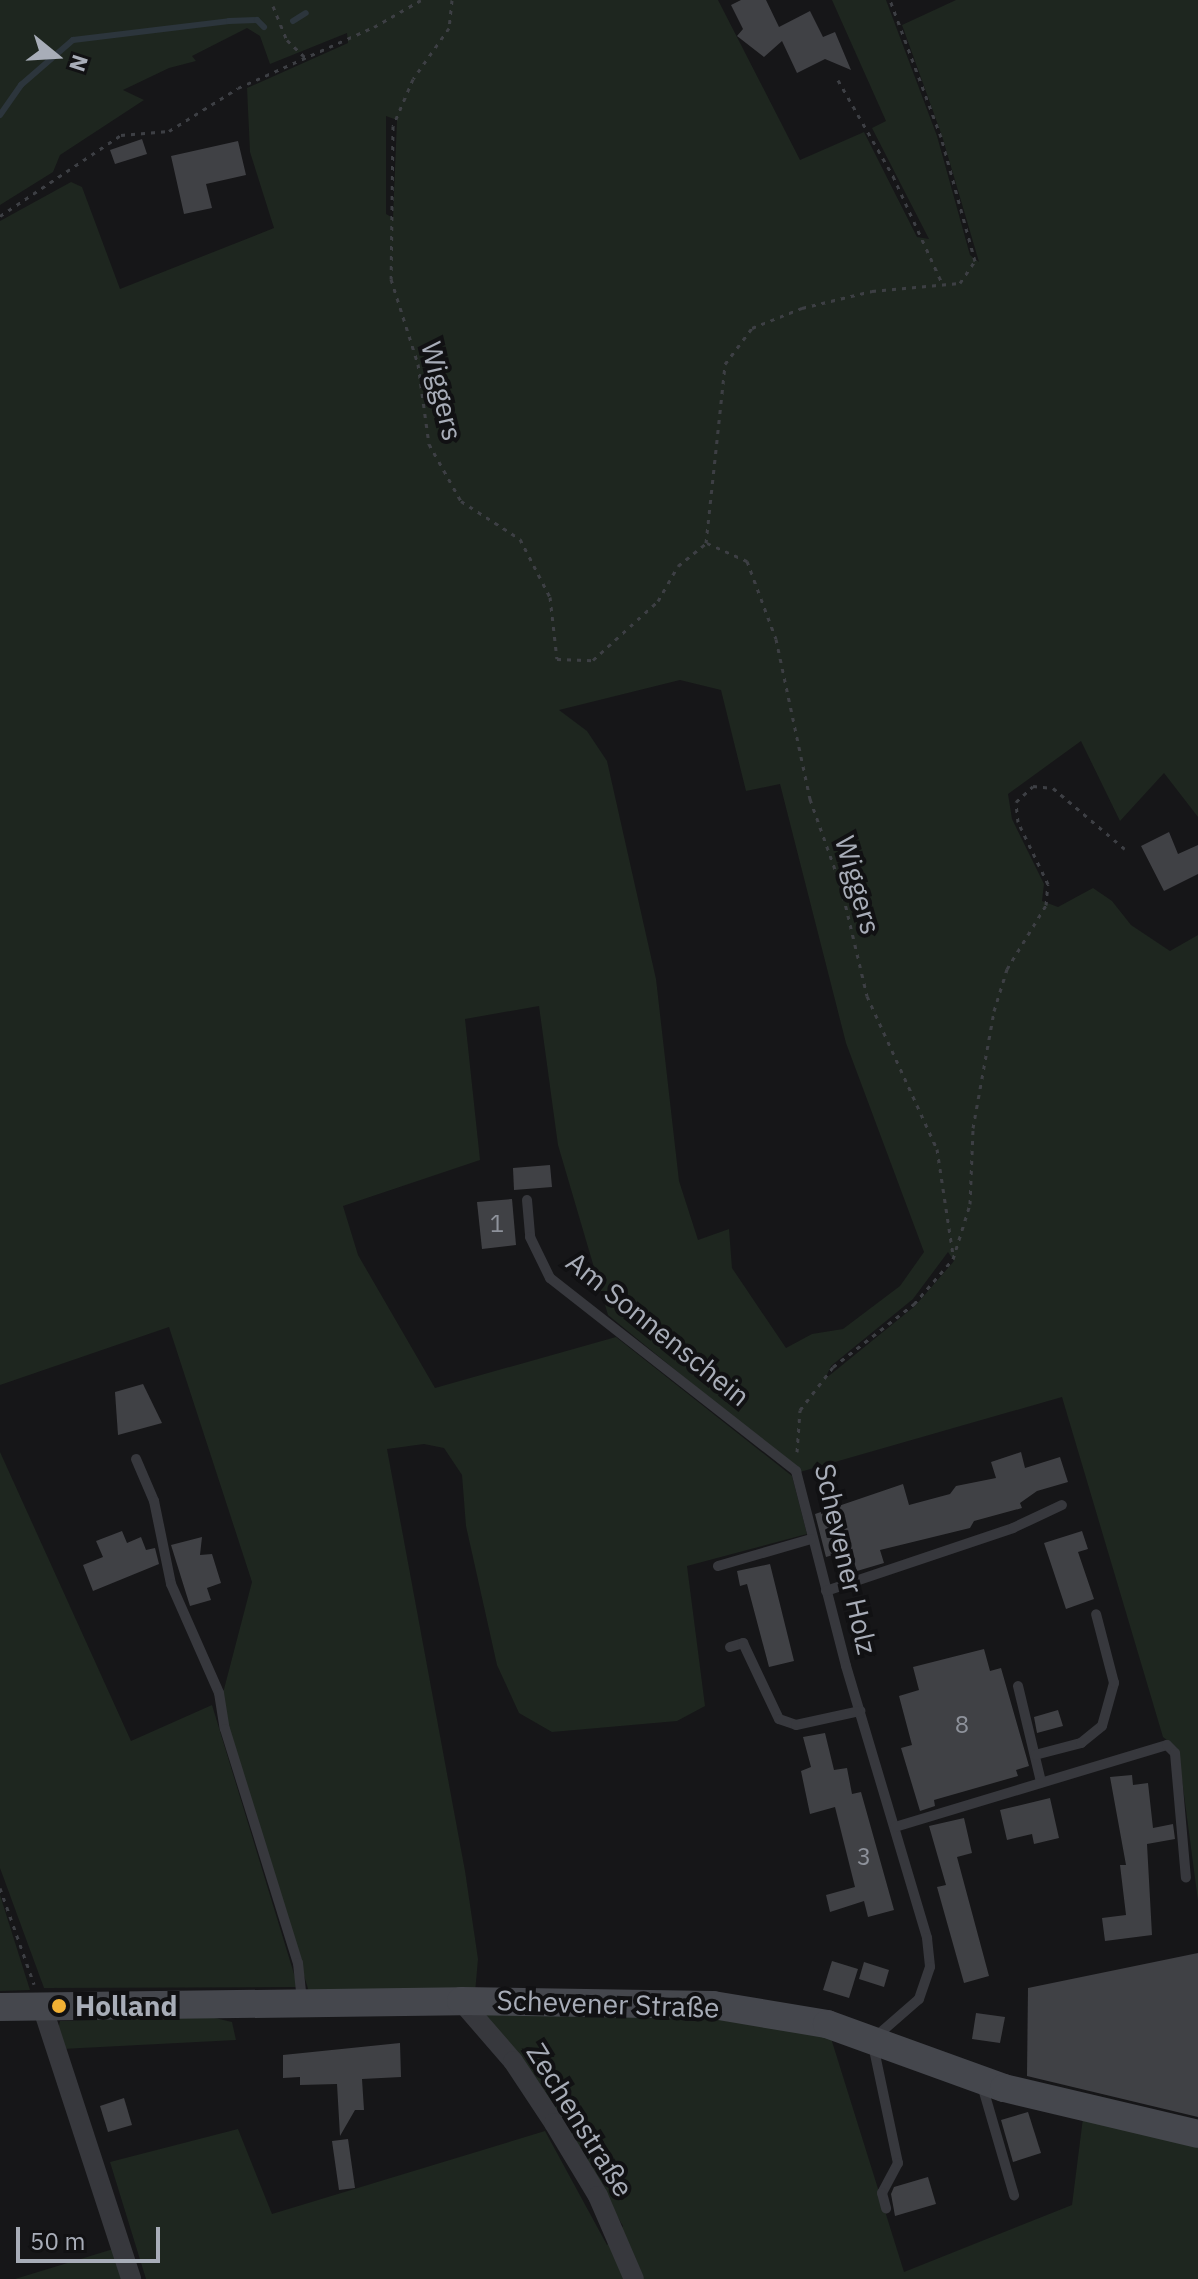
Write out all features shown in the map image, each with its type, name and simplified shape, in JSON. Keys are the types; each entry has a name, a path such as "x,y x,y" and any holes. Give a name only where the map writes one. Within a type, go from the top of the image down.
{"main road":[{"name":"Schevener Straße","path":"0,2007 461,2001 713,2005 785,2014 872,2040 981,2079 1198,2134"}],"street":[{"name":"Zechenstraße","path":"461,2001 513,2061 554,2123 598,2196 634,2279"},
{"path":"42,2006 131,2279"}],"lane":[{"name":"Am Sonnenschein","path":"527,1200 530,1237 550,1278 796,1471"},
{"path":"136,1459 154,1501 171,1584 219,1693 225,1729 298,1963 302,2003"},
{"name":"Schevener Holz","path":"796,1471 811,1539 927,1938 930,1967 919,1999 872,2040"},
{"path":"826,1591 1013,1528 1062,1505"},
{"path":"718,1566 811,1539"},
{"path":"1035,1755 1081,1743 1102,1726 1114,1683 1096,1614"},
{"path":"730,1647 743,1643 779,1719 796,1725 860,1711"},
{"path":"1018,1686 1041,1782"},
{"path":"895,1827 1167,1745 1175,1753 1186,1878"},
{"path":"872,2040 898,2163 882,2193 886,2208"},
{"path":"981,2079 1014,2195"}],"path":[{"path":"0,216 121,135 169,131 238,88 307,59 421,0"},
{"name":"Wiggers","path":"452,0 449,28 413,79 393,126 389,193 391,279 418,364 429,444 461,501 520,539 550,597 557,659 593,660 658,601 678,566 706,543 747,561 776,639 810,799 841,886 867,996 937,1149 953,1259"},
{"path":"706,543 725,364 752,328 802,308 872,291 960,283 975,261 941,137 890,0"},
{"path":"273,6 287,40 307,59"},
{"path":"838,80 893,176 942,284"},
{"name":"Schevener Holz","path":"796,1471 800,1410 833,1367 914,1304 953,1259 970,1204 973,1128 994,1011 1007,969 1046,905 1048,884 1018,822 1016,802 1033,786 1053,788 1125,849"},
{"path":"0,1888 42,2006"}],"shaded area":[{"path":"0,0 718,0 800,160 864,132 917,237 929,239 872,128 886,121 832,0 886,0 937,136 970,255 979,262 942,136 902,25 956,0 1198,0 1198,817 1164,773 1120,821 1081,741 1008,794 1012,819 1044,884 1042,901 1058,907 1093,888 1112,901 1131,925 1170,951 1198,935 1198,1901 1178,1749 1163,1737 1062,1397 800,1472 608,1315 558,1145 539,1006 465,1019 480,1160 343,1206 358,1255 435,1388 616,1337 792,1476 807,1534 687,1566 705,1706 677,1721 552,1732 519,1713 497,1665 466,1526 462,1475 444,1448 424,1444 387,1449 465,1871 478,1959 475,1993 309,1992 228,1726 223,1693 252,1582 169,1327 0,1385 0,221 71,182 82,187 120,289 274,228 250,152 247,88 348,43 347,33 270,64 260,36 247,28 192,56 196,61 169,68 123,90 144,100 60,155 53,172 0,205","holes":["386,116 397,120 393,218 386,214","680,680 721,690 746,791 780,784 846,1043 924,1252 900,1286 843,1329 812,1334 786,1348 732,1268 729,1229 698,1240 679,1181 656,979 607,761 587,731 559,710","948,1252 954,1261 915,1306 825,1379 831,1366 913,1299"]},
{"path":"0,1452 131,1741 212,1705 298,1987 44,1988 0,1868"},
{"path":"0,1895 30,1990 0,1991"},
{"path":"484,2013 690,2013 830,2035 904,2272 1072,2205 1083,2118 1198,2140 1198,2279 146,2279 110,2162 238,2129 272,2214 545,2131 607,2245 623,2226 560,2121"},
{"path":"211,2017 232,2022 236,2040 62,2049 56,2039 60,2021"},
{"path":"110,2250 115,2250 124,2279 15,2279"}],"building":[{"path":"741,0 766,0 779,27 810,11 823,37 835,32 851,70 825,59 797,73 782,41 764,57 737,36 743,29 731,5"},
{"path":"142,139 147,154 115,164 110,150"},
{"path":"238,141 246,175 206,184 212,208 184,214 171,156"},
{"path":"1169,832 1178,854 1198,845 1198,874 1164,891 1141,846"},
{"path":"550,1165 552,1187 514,1190 513,1168"},
{"path":"512,1199 516,1245 482,1249 477,1202"},
{"path":"143,1384 162,1423 118,1435 115,1392"},
{"path":"1021,1452 1025,1468 1060,1457 1068,1482 1037,1491 1020,1503 1022,1508 974,1521 970,1528 880,1550 884,1563 857,1571 850,1550 826,1557 815,1514 903,1484 909,1505 950,1494 956,1486 996,1478 991,1462"},
{"path":"122,1531 127,1543 141,1537 146,1550 155,1548 159,1564 93,1591 83,1565 103,1557 96,1541"},
{"path":"1082,1531 1088,1549 1078,1552 1094,1599 1066,1609 1044,1543"},
{"path":"202,1537 200,1555 212,1554 221,1583 207,1588 211,1600 190,1606 171,1545"},
{"path":"770,1564 794,1661 769,1667 747,1584 740,1586 737,1571"},
{"path":"984,1649 990,1671 1001,1668 1029,1766 1016,1770 1018,1776 934,1800 935,1806 920,1811 901,1748 912,1745 899,1696 919,1690 913,1667"},
{"path":"1058,1710 1063,1726 1037,1733 1034,1717"},
{"path":"825,1733 834,1770 847,1768 852,1794 861,1792 894,1910 868,1917 864,1901 830,1912 826,1895 855,1887 835,1807 810,1814 801,1771 811,1767 803,1737"},
{"path":"1132,1775 1133,1785 1148,1783 1153,1828 1173,1824 1175,1839 1147,1844 1152,1935 1105,1941 1102,1918 1126,1915 1120,1865 1126,1865 1110,1777"},
{"path":"1050,1798 1059,1838 1034,1844 1032,1834 1007,1840 1000,1810"},
{"path":"964,1818 972,1853 957,1857 989,1976 964,1983 937,1887 946,1885 929,1826"},
{"path":"1198,1953 1198,2117 1027,2076 1028,1988"},
{"path":"832,1961 858,1969 849,1998 823,1990"},
{"path":"864,1962 889,1970 884,1987 859,1979"},
{"path":"976,2013 1005,2017 1000,2043 972,2039"},
{"path":"400,2043 401,2077 362,2079 364,2110 355,2110 340,2136 337,2084 300,2085 300,2077 283,2078 283,2055"},
{"path":"124,2098 132,2125 108,2132 100,2106"},
{"path":"1028,2112 1041,2153 1013,2162 1001,2120"},
{"path":"348,2139 355,2188 339,2190 332,2141"},
{"path":"928,2177 936,2204 895,2216 891,2194 894,2187"}],"waterway":[{"path":"293,21 306,13"},
{"path":"0,115 21,85 73,40 229,21 257,20 264,27"}],"place":[{"name":"Holland","path":"59,2006"}]}
